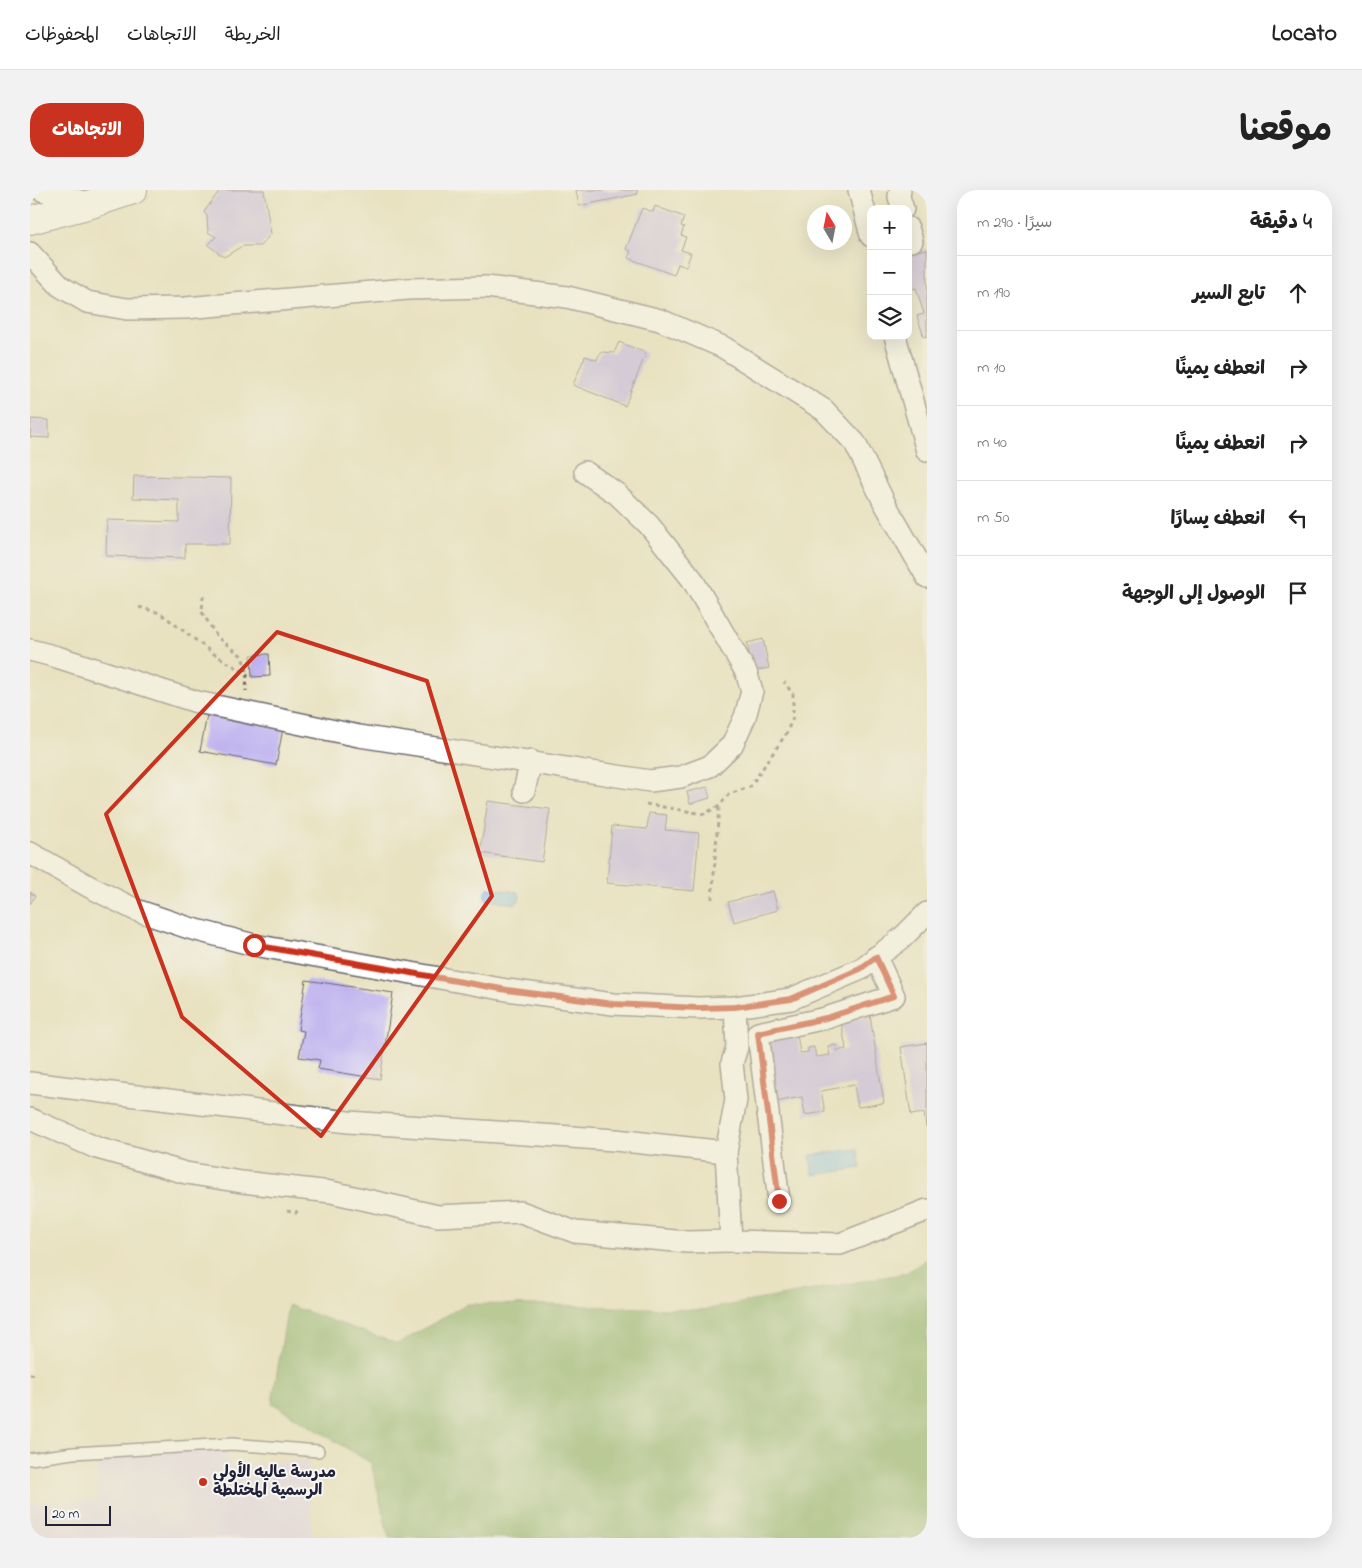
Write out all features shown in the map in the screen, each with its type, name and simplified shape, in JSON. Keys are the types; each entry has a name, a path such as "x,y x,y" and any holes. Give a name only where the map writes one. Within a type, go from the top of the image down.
{"street":[{"path":"41,190 91,204"},
{"path":"30,220 91,204 133,190"},
{"path":"859,190 867,221"},
{"path":"900,190 902,205"},
{"path":"30,253 60,286 87,302 127,308 185,308 408,289 486,286 567,297 660,320 723,347 824,410 854,443 884,502 927,577"},
{"path":"896,340 927,451"},
{"path":"30,650 197,702 359,736 531,761 650,781 681,777 710,766 732,745 745,716 752,691 746,672 692,578 649,525 617,494 585,472"},
{"path":"524,791 531,761"},
{"path":"30,853 90,887 136,910 189,928 254,945 507,990 613,1004 698,1008 735,1007 791,999 860,969 902,938 927,913"},
{"path":"779,1201 758,1033 826,1018 894,996 876,957"},
{"path":"731,1241 726,1152 736,1100 732,1063 737,1047 735,1007"},
{"path":"30,1084 348,1122 615,1140 726,1152"},
{"path":"30,1119 97,1148 186,1173 242,1182 331,1192 438,1216 521,1212 575,1232 686,1242 731,1241 840,1244 927,1210"}],"lane":[{"path":"30,1459 73,1453 232,1444 318,1451"}],"path":[{"path":"203,596 202,612 217,637 242,656 247,674 245,711"},
{"path":"139,607 160,613 214,654 247,674"},
{"path":"712,899 719,806"},
{"path":"30,1374 35,1375"}],"highlighted area":[{"path":"277,632 427,681 492,896 321,1136 182,1017 106,814"}],"shaded area":[{"name":"مدرسة عاليه الأولى الرسمية المختلطة","path":"228,1448 229,1465 308,1460 312,1538 31,1538 30,1503 98,1499 96,1456"}],"green space":[{"path":"927,1259 927,1538 389,1538 371,1463 272,1403 288,1305 398,1344 466,1304 702,1310 906,1273"}],"water":[{"path":"488,888 518,892 520,896 519,901 515,904 487,900 485,892"},
{"path":"857,1149 861,1168 813,1175 810,1155"}],"building":[{"path":"220,190 264,190 271,234 260,246 242,246 224,257 208,245 216,237 208,232 207,216 204,212"},
{"path":"576,190 637,190 638,194 579,206"},
{"path":"655,206 684,217 681,226 684,227 681,235 686,237 681,250 691,253 686,267 678,264 674,275 628,258 631,251 626,249 642,208 653,212"},
{"path":"927,249 927,336 924,337 917,316 924,314 916,288 913,289 912,286 912,252"},
{"path":"619,342 646,353 625,406 573,385 585,356 597,360 603,352 614,353"},
{"path":"31,419 49,420 49,438 30,437"},
{"path":"134,476 231,478 230,544 185,544 185,558 106,556 107,520 179,522 179,500 133,498"},
{"path":"763,639 769,668 753,671 747,643"},
{"path":"269,654 270,676 252,677 251,655"},
{"path":"208,710 283,728 276,765 200,751"},
{"path":"707,787 710,798 690,804 687,792"},
{"path":"488,801 550,809 542,862 480,853"},
{"path":"649,813 667,815 665,830 699,833 694,891 607,883 612,826 647,829"},
{"path":"773,891 778,910 734,922 728,902"},
{"path":"30,892 35,896 30,904"},
{"path":"306,980 393,993 380,1079 318,1069 320,1060 299,1057 304,1031 298,1030"},
{"path":"870,1016 884,1103 858,1107 854,1085 821,1091 825,1112 805,1115 802,1097 775,1102 763,1034 796,1028 800,1053 808,1052 808,1048 814,1047 816,1057 830,1055 828,1046 836,1045 837,1051 846,1049 841,1021"},
{"path":"927,1043 926,1127 924,1113 911,1115 901,1047"}],"place":[{"name":"مدرسة عاليه الأولى الرسمية المختلطة","path":"203,1482"}],"route":[{"path":"254,945 507,990 613,1004 698,1008 735,1007 791,999 860,969 876,957 894,996 826,1018 758,1033 779,1201"}]}
